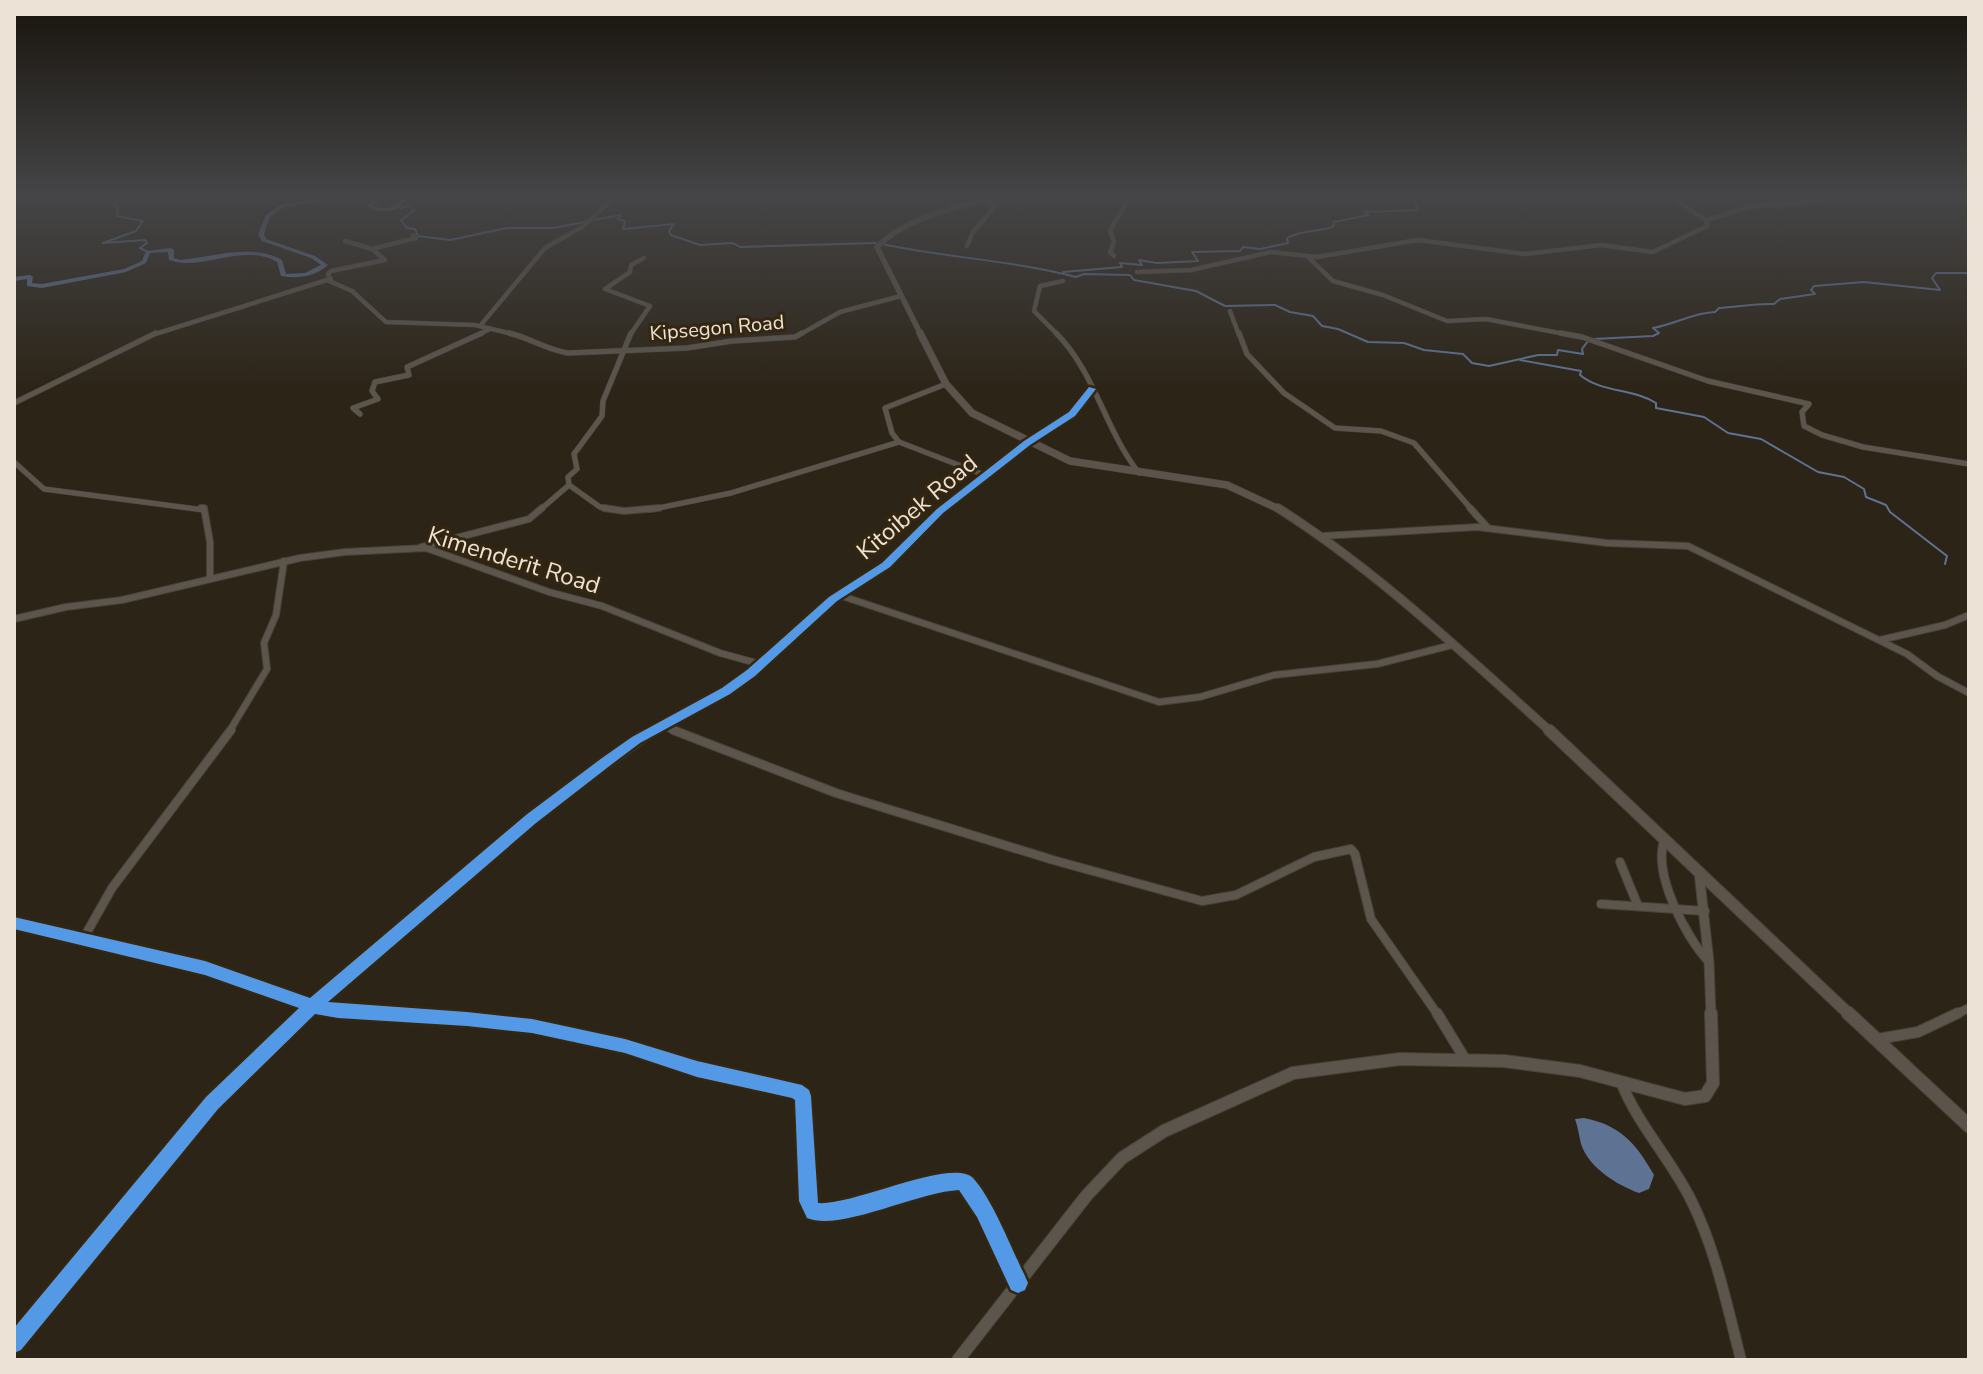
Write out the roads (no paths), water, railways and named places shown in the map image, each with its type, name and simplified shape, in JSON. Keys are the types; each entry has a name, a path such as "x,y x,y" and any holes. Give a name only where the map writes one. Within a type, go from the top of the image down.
{"main road":[{"path":"882,260 946,384 972,413 1027,443 1070,461 1227,485 1275,506 1322,536 1368,571 1572,751 1969,1126"}],"street":[{"path":"384,260 328,274 331,280 352,291 384,321 480,326 535,260"},
{"path":"640,260 631,265 630,272 605,289 650,305 631,331 603,401 603,414 574,454 577,469 568,477 569,485 600,507 642,511 731,493 899,442"},
{"path":"1137,272 1191,270 1235,260"},
{"path":"1310,260 1335,282 1383,295 1444,320 1486,319 1582,337 1708,381 1809,404 1802,412 1802,421 1805,427 1819,432 1863,445 1969,464"},
{"path":"14,403 164,329 331,280"},
{"path":"1063,281 1040,286 1034,311 1070,347 1124,454 1139,473"},
{"name":"Kipsegon Road","path":"480,326 531,338 558,352 624,351 793,338 840,312 901,296"},
{"path":"1230,311 1247,354 1284,393 1335,428 1381,431 1414,443 1488,528"},
{"path":"360,414 352,408 378,399 372,391 375,382 409,375 407,367 488,330"},
{"path":"946,384 885,409 892,433 899,442 987,476"},
{"path":"1027,443 1068,417 1092,389"},
{"name":"Kitoibek Road","path":"15,1340 212,1103 312,1006 531,819 622,750 726,691 839,595 886,565 934,516 1027,443"},
{"path":"14,462 26,470 29,479 44,489 204,508 210,542 210,578"},
{"path":"420,547 529,519 569,485"},
{"path":"1322,536 1488,528 1607,543 1692,546 1880,640 1969,693"},
{"name":"Kimenderit Road","path":"14,619 66,607 122,600 284,561 345,552 420,547 534,587 602,606 720,653 760,664"},
{"path":"82,941 112,888 226,737 262,682 267,669 264,643 276,615 284,561"},
{"path":"839,595 1159,702 1200,697 1274,675 1377,664 1452,645"},
{"path":"1880,640 1945,625 1969,615"},
{"path":"663,726 836,793 1053,860 1202,901 1220,899 1312,857 1349,848 1354,852 1365,904 1375,926 1446,1025 1465,1059"},
{"path":"1664,841 1661,860 1679,909 1697,949 1709,962"},
{"path":"1620,862 1638,906"},
{"path":"958,1360 1107,1172 1131,1151 1164,1131 1293,1073 1400,1059 1465,1059 1546,1065 1685,1099 1696,1099 1710,1091 1713,1069 1709,962 1699,872"},
{"path":"1601,904 1705,911"},
{"path":"14,923 205,968 312,1006 338,1011 532,1026 625,1046 697,1069 799,1092 803,1095 806,1118 808,1201 813,1212 838,1211 900,1193 963,1181 974,1191 996,1243 1018,1283"},
{"path":"1878,1039 1927,1030 1969,1008"},
{"path":"1621,1081 1635,1117 1682,1184 1705,1230 1741,1360"}],"water":[{"path":"1584,1118 1608,1125 1626,1137 1654,1175 1649,1189 1639,1193 1631,1190 1590,1161 1581,1144 1575,1119"}],"waterway":[{"path":"14,279 30,277 29,285 42,286 126,270 145,260"},
{"path":"174,260 193,260"},
{"path":"278,260 283,275 295,276 306,275 325,265 318,260"},
{"path":"980,260 1076,277 1084,274 1130,275 1134,280 1196,291 1225,306 1275,305 1290,312 1313,316 1322,326 1338,329 1368,342 1404,343 1424,350 1463,354 1472,363 1489,366 1538,355 1557,355 1558,350 1583,354 1582,349 1588,341"},
{"path":"1063,272 1122,267 1120,263 1142,265 1139,260"},
{"path":"1140,260 1157,263 1197,260"},
{"path":"1594,339 1653,336 1659,333 1653,328 1715,312 1719,308 1774,304 1780,299 1815,294 1811,290 1814,286 1864,282 1940,290 1932,278 1936,273 1969,273"},
{"path":"1520,360 1581,371 1580,375 1598,385 1647,398 1656,403 1656,408 1704,417 1728,433 1761,439 1818,472 1844,477 1864,489 1866,497 1886,505 1890,512 1947,556 1945,564"}]}
